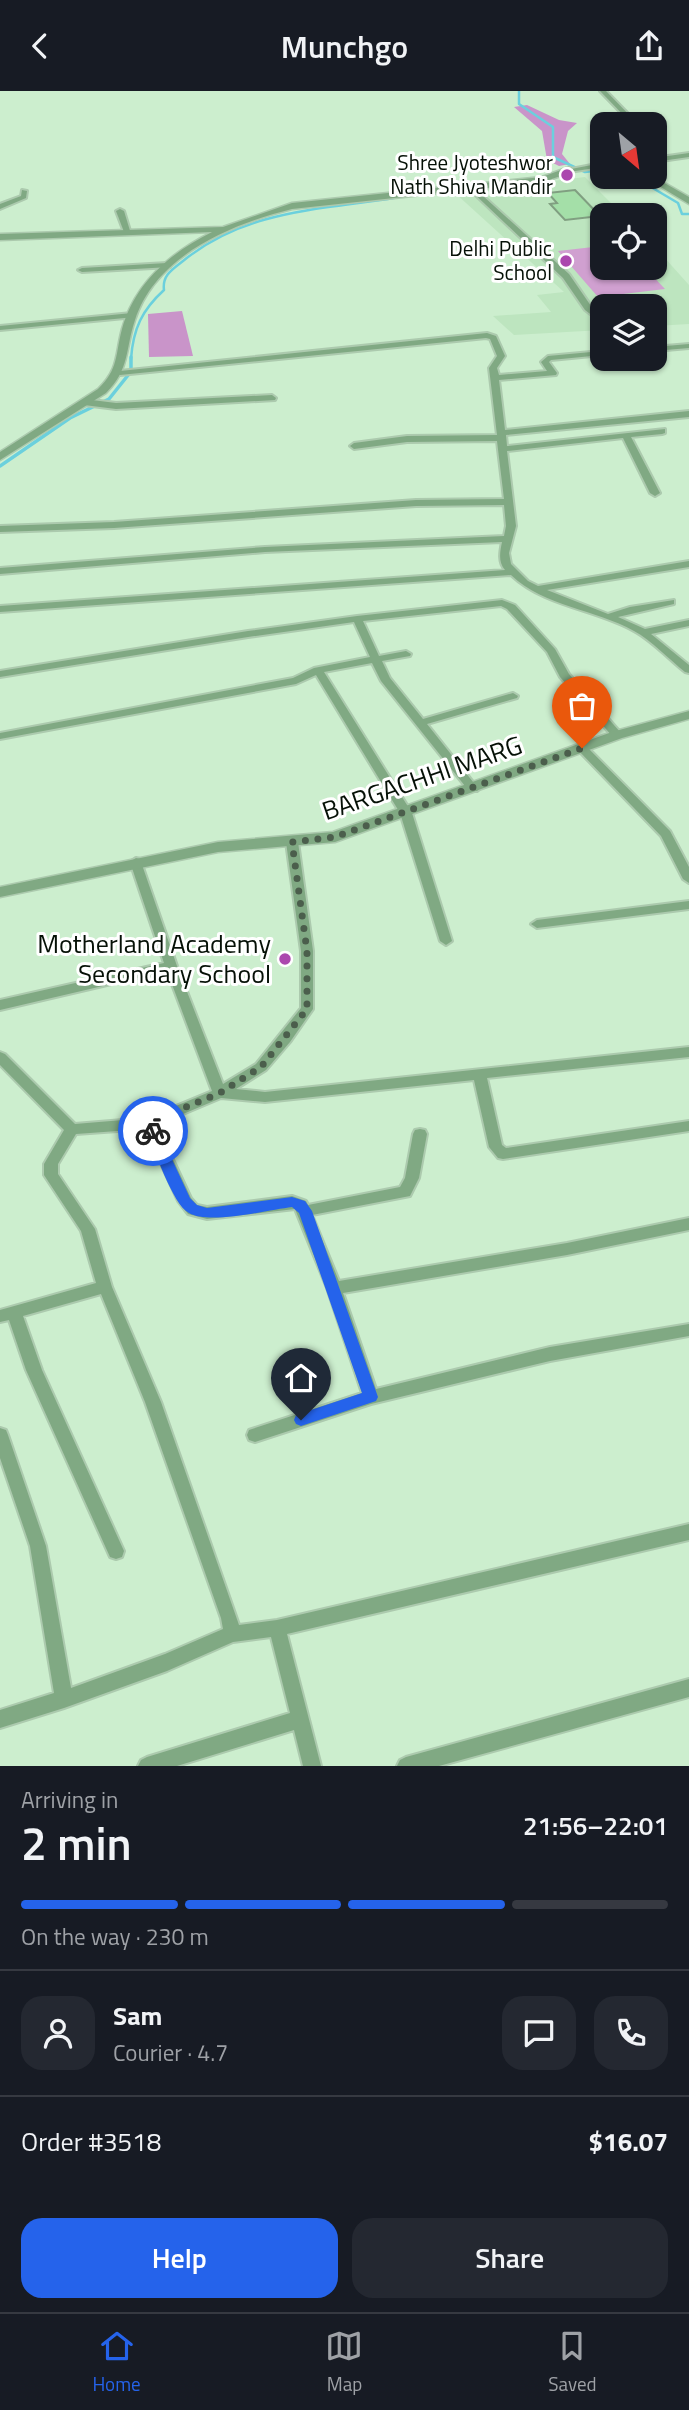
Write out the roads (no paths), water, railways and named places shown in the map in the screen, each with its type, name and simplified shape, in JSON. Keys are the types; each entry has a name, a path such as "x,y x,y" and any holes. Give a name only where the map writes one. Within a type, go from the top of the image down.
{"street":[{"path":"603,91 623,112"},
{"path":"667,158 689,155"},
{"path":"0,457 102,391 120,373 126,331 139,297 167,265 223,229 259,214 292,206 543,179 590,167"},
{"path":"469,186 566,276 590,310"},
{"path":"667,188 689,201"},
{"path":"0,207 24,197 24,191"},
{"path":"120,211 128,232"},
{"path":"0,237 223,229"},
{"path":"82,270 167,265"},
{"path":"0,328 132,315"},
{"path":"120,373 487,335 493,338 501,356 493,369 503,436 506,502 511,526 504,558 511,572 537,589 644,632 689,670"},
{"path":"667,348 689,347"},
{"path":"495,378 553,373 545,362 548,358 590,354"},
{"path":"85,401 116,406 272,398"},
{"path":"354,446 407,439 503,436 689,414"},
{"path":"504,449 662,431"},
{"path":"626,436 655,493"},
{"path":"0,529 114,525 416,503 506,502"},
{"path":"0,571 62,569 229,552 351,544 508,539"},
{"path":"537,589 689,564"},
{"path":"0,609 511,572"},
{"path":"609,617 671,602"},
{"path":"0,674 248,634 502,603 511,607 551,651 564,675 617,735"},
{"path":"357,619 385,679 473,789"},
{"path":"644,632 689,623"},
{"path":"0,736 296,681 318,670 406,654"},
{"path":"318,670 406,813 446,941"},
{"path":"420,723 513,696"},
{"name":"BARGACHHI MARG","path":"0,892 218,847 335,837 617,735 689,715"},
{"path":"582,748 666,834 689,879"},
{"path":"0,1057 72,1129 118,1128 149,1122 220,1093 261,1067 307,1009 307,951 292,842"},
{"path":"136,862 171,966 220,1093"},
{"path":"537,924 689,905"},
{"path":"0,1005 171,966"},
{"path":"220,1093 265,1097 689,1052"},
{"path":"480,1076 496,1147 503,1154 689,1126"},
{"path":"149,1122 184,1201 193,1210 207,1213 292,1202 301,1205 334,1288 370,1397"},
{"path":"72,1129 51,1164 51,1175 88,1229 105,1287 153,1402 230,1618 232,1634"},
{"path":"305,1211 405,1192 412,1178 420,1134"},
{"path":"334,1288 567,1249 689,1224"},
{"path":"105,1287 7,1314 116,1551"},
{"path":"255,1435 370,1397 550,1354 689,1330"},
{"path":"0,1435 38,1546 64,1699"},
{"path":"0,1719 167,1663 232,1634 277,1628 689,1532"},
{"path":"277,1628 312,1766"},
{"path":"406,1766 689,1688"},
{"path":"147,1766 302,1719"}],"waterway":[{"path":"519,91 519,104 553,127 553,157 585,172 590,171"},
{"path":"654,189 678,203 682,214 689,214"},
{"path":"131,359 140,321 164,290 166,276 207,244 232,231 284,215 394,198"},
{"path":"131,359 131,369"},
{"path":"0,466 70,418 109,399 129,374"}],"place":[{"name":"Shree Jyoteshwor Nath Shiva Mandir","path":"567,175"},
{"name":"Delhi Public School","path":"566,261"},
{"name":"Motherland Academy Secondary School","path":"285,959"}]}
